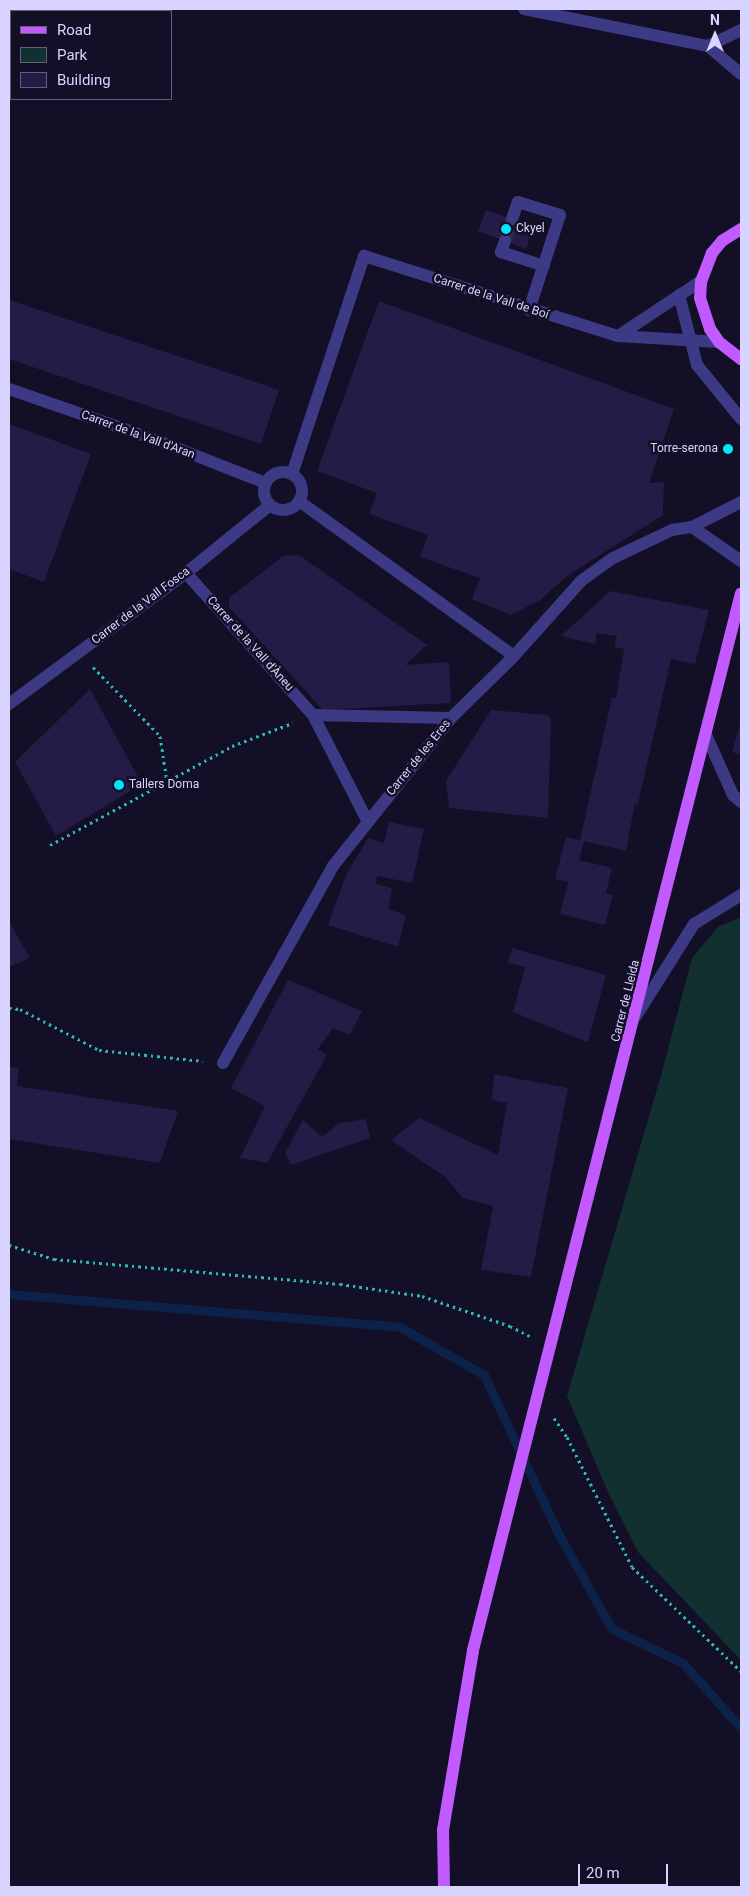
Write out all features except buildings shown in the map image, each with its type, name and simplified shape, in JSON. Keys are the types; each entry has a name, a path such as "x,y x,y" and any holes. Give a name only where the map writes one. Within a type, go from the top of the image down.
{"main road":[{"path":"739,228 712,253 701,281 703,314 719,342 741,359"},
{"name":"Carrer de Lleida","path":"444,1887 443,1830 471,1660 510,1497 551,1347 707,737 741,593"}],"street":[{"path":"524,9 708,46 741,74"},
{"path":"708,46 741,30"},
{"path":"512,219 518,202 560,215 529,310"},
{"path":"505,241 501,252 544,266"},
{"name":"Carrer de la Vall de Boí","path":"292,474 364,256 529,310 618,336 719,342"},
{"path":"618,336 701,281"},
{"path":"679,295 696,365 741,419"},
{"name":"Carrer de la Vall d'Aran","path":"9,389 156,440 266,483"},
{"path":"277,473 292,474 300,483 299,501 286,510 270,505 265,495 266,483 277,473"},
{"path":"299,501 514,656"},
{"name":"Carrer de les Eres","path":"223,1063 333,866 451,718 514,656 580,581 613,558 672,530 692,527 741,502"},
{"name":"Carrer de la Vall Fosca","path":"9,704 186,573 270,505"},
{"path":"692,527 741,561"},
{"name":"Carrer de la Vall d'Àneu","path":"186,573 313,715 368,822"},
{"path":"313,715 451,718"},
{"path":"707,737 733,794 741,802"},
{"path":"636,1016 694,924 741,895"}],"path":[{"path":"78,653 160,736 168,781"},
{"path":"50,845 232,746 313,715"},
{"path":"9,1008 20,1009 99,1050 223,1063"},
{"path":"9,1245 54,1259 340,1284 422,1296 510,1326 551,1347"},
{"path":"538,1394 567,1438 632,1567 741,1671"}],"green space":[{"path":"741,917 741,1660 638,1552 608,1492 567,1396 662,1072 692,958 718,927"}],"waterway":[{"path":"9,1294 400,1327 484,1375 559,1535 612,1629 683,1663 741,1728"}],"tunnel":[{"path":"505,241 512,219"}],"place":[{"name":"Ckyel","path":"506,229"},
{"name":"Torre-serona","path":"728,449"},
{"name":"Tallers Doma","path":"119,785"}]}
